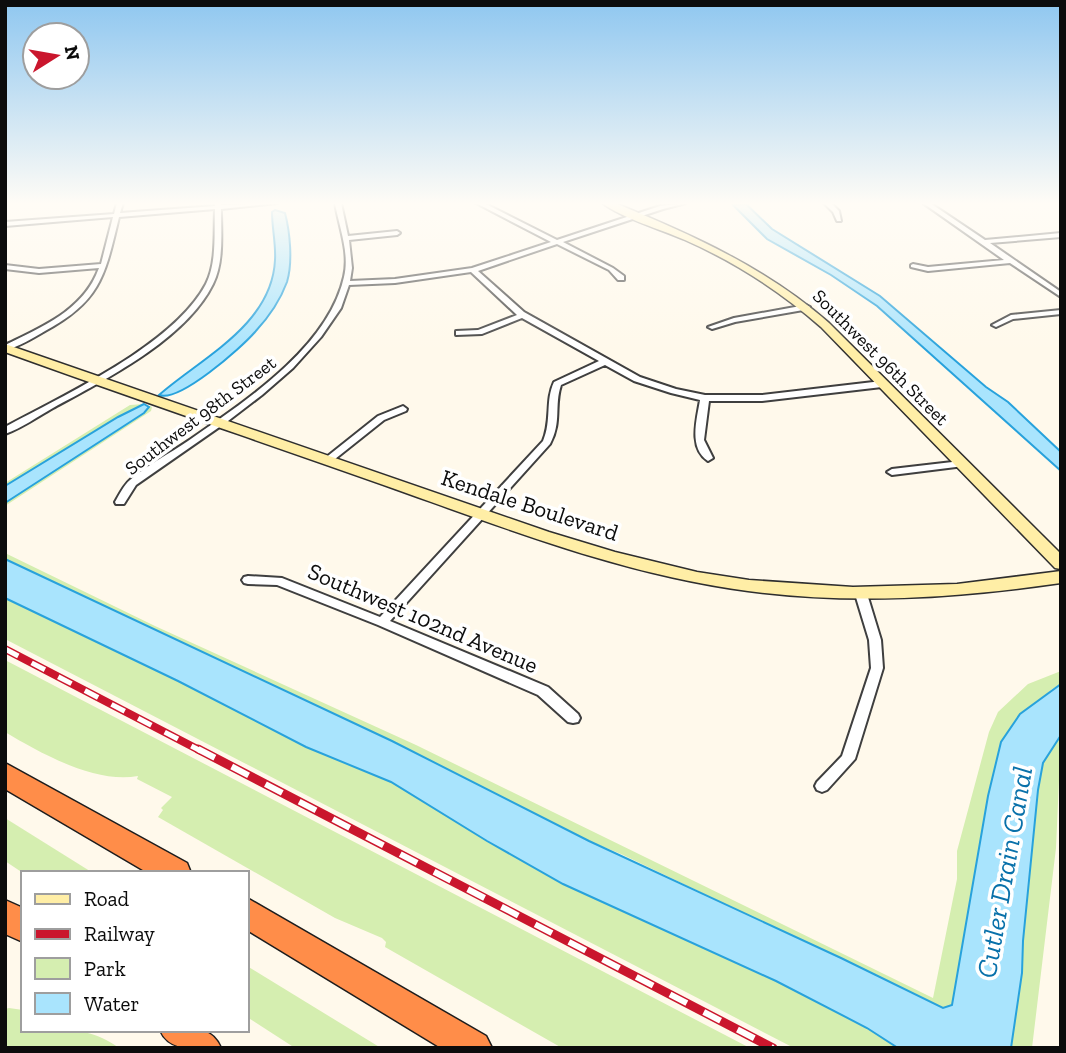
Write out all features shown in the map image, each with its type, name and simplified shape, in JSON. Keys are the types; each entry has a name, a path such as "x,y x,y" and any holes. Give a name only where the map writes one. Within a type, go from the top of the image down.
{"highway":[{"path":"5,775 173,871"},
{"path":"248,914 474,1048"},
{"path":"5,915 21,926"},
{"path":"180,1032 203,1048"}],"street":[{"path":"6,348 51,324 77,305 94,286 107,252"},
{"path":"5,431 159,339 200,300 214,269 215,252"},
{"name":"Southwest 98th Street","path":"120,502 132,483 271,383 306,351 335,311 346,283 349,265 347,252"},
{"path":"346,283 395,281 473,270 529,252"},
{"path":"577,252 611,269 621,278"},
{"name":"Southwest 96th Street","path":"718,252 778,286 806,307 1061,564"},
{"path":"998,252 1061,295"},
{"path":"913,265 928,269 1011,261"},
{"path":"5,267 38,271 103,266"},
{"path":"473,270 523,315 604,362 637,379 705,398 762,398 882,384"},
{"path":"712,327 734,320 806,307"},
{"path":"996,325 1011,317 1061,312"},
{"path":"459,333 479,332 523,315"},
{"name":"Kendale Boulevard","path":"6,348 482,514 590,550 666,571 776,588 861,594 937,592 1061,577"},
{"path":"382,622 547,442 556,422 553,393 557,384 604,362"},
{"path":"705,398 699,440 708,458"},
{"path":"327,461 381,418 403,409"},
{"path":"892,472 961,464"},
{"name":"Southwest 102nd Avenue","path":"248,580 278,581 382,622 543,691 573,719"},
{"path":"822,786 848,759 877,668 875,640 861,594"}],"green space":[{"path":"144,404 152,407 151,411 5,506 5,503 144,414 149,407 144,405 134,408 5,486 5,483 130,405"},
{"path":"5,553 155,626 416,745 933,998 957,879 957,851 989,732 998,712 1028,684 1061,671 1061,684 1052,689 1001,742 988,796 952,1005 943,1008 589,841 392,741 5,559"},
{"path":"5,598 178,681 306,747 391,782 563,884 776,981 867,1028 898,1048 794,1048 5,639"},
{"path":"5,660 750,1048 562,1048 385,947 386,942 382,938 335,918 158,817 163,810 161,808 172,797 137,779 138,776 105,776 87,771 52,758 5,732"},
{"path":"1061,735 1056,848 1032,1048 1011,1048 1022,973 1038,790 1043,763"},
{"path":"5,818 90,871 21,872 5,861"},
{"path":"248,967 381,1048 295,1048 248,1018"},
{"path":"5,1009 21,1010 21,1032 84,1032 96,1035 119,1048 5,1048"}],"water":[{"path":"275,252 290,252 287,282 274,308 248,340 194,383 180,391 159,395 232,338 248,322 262,303 271,283"},
{"path":"790,252 809,252 880,296 986,387 1008,402 1061,452 1061,471 877,306"},
{"path":"144,404 149,407 144,413 5,503 5,486"},
{"name":"Cutler Drain Canal","path":"5,559 392,741 589,841 943,1008 952,1005 988,796 1001,742 1020,714 1061,684 1061,735 1043,763 1038,790 1022,973 1011,1048 898,1048 867,1028 776,981 563,884 391,782 306,747 178,681 5,598"}],"railway":[{"path":"5,649 201,751"},
{"path":"198,749 773,1048"}]}
